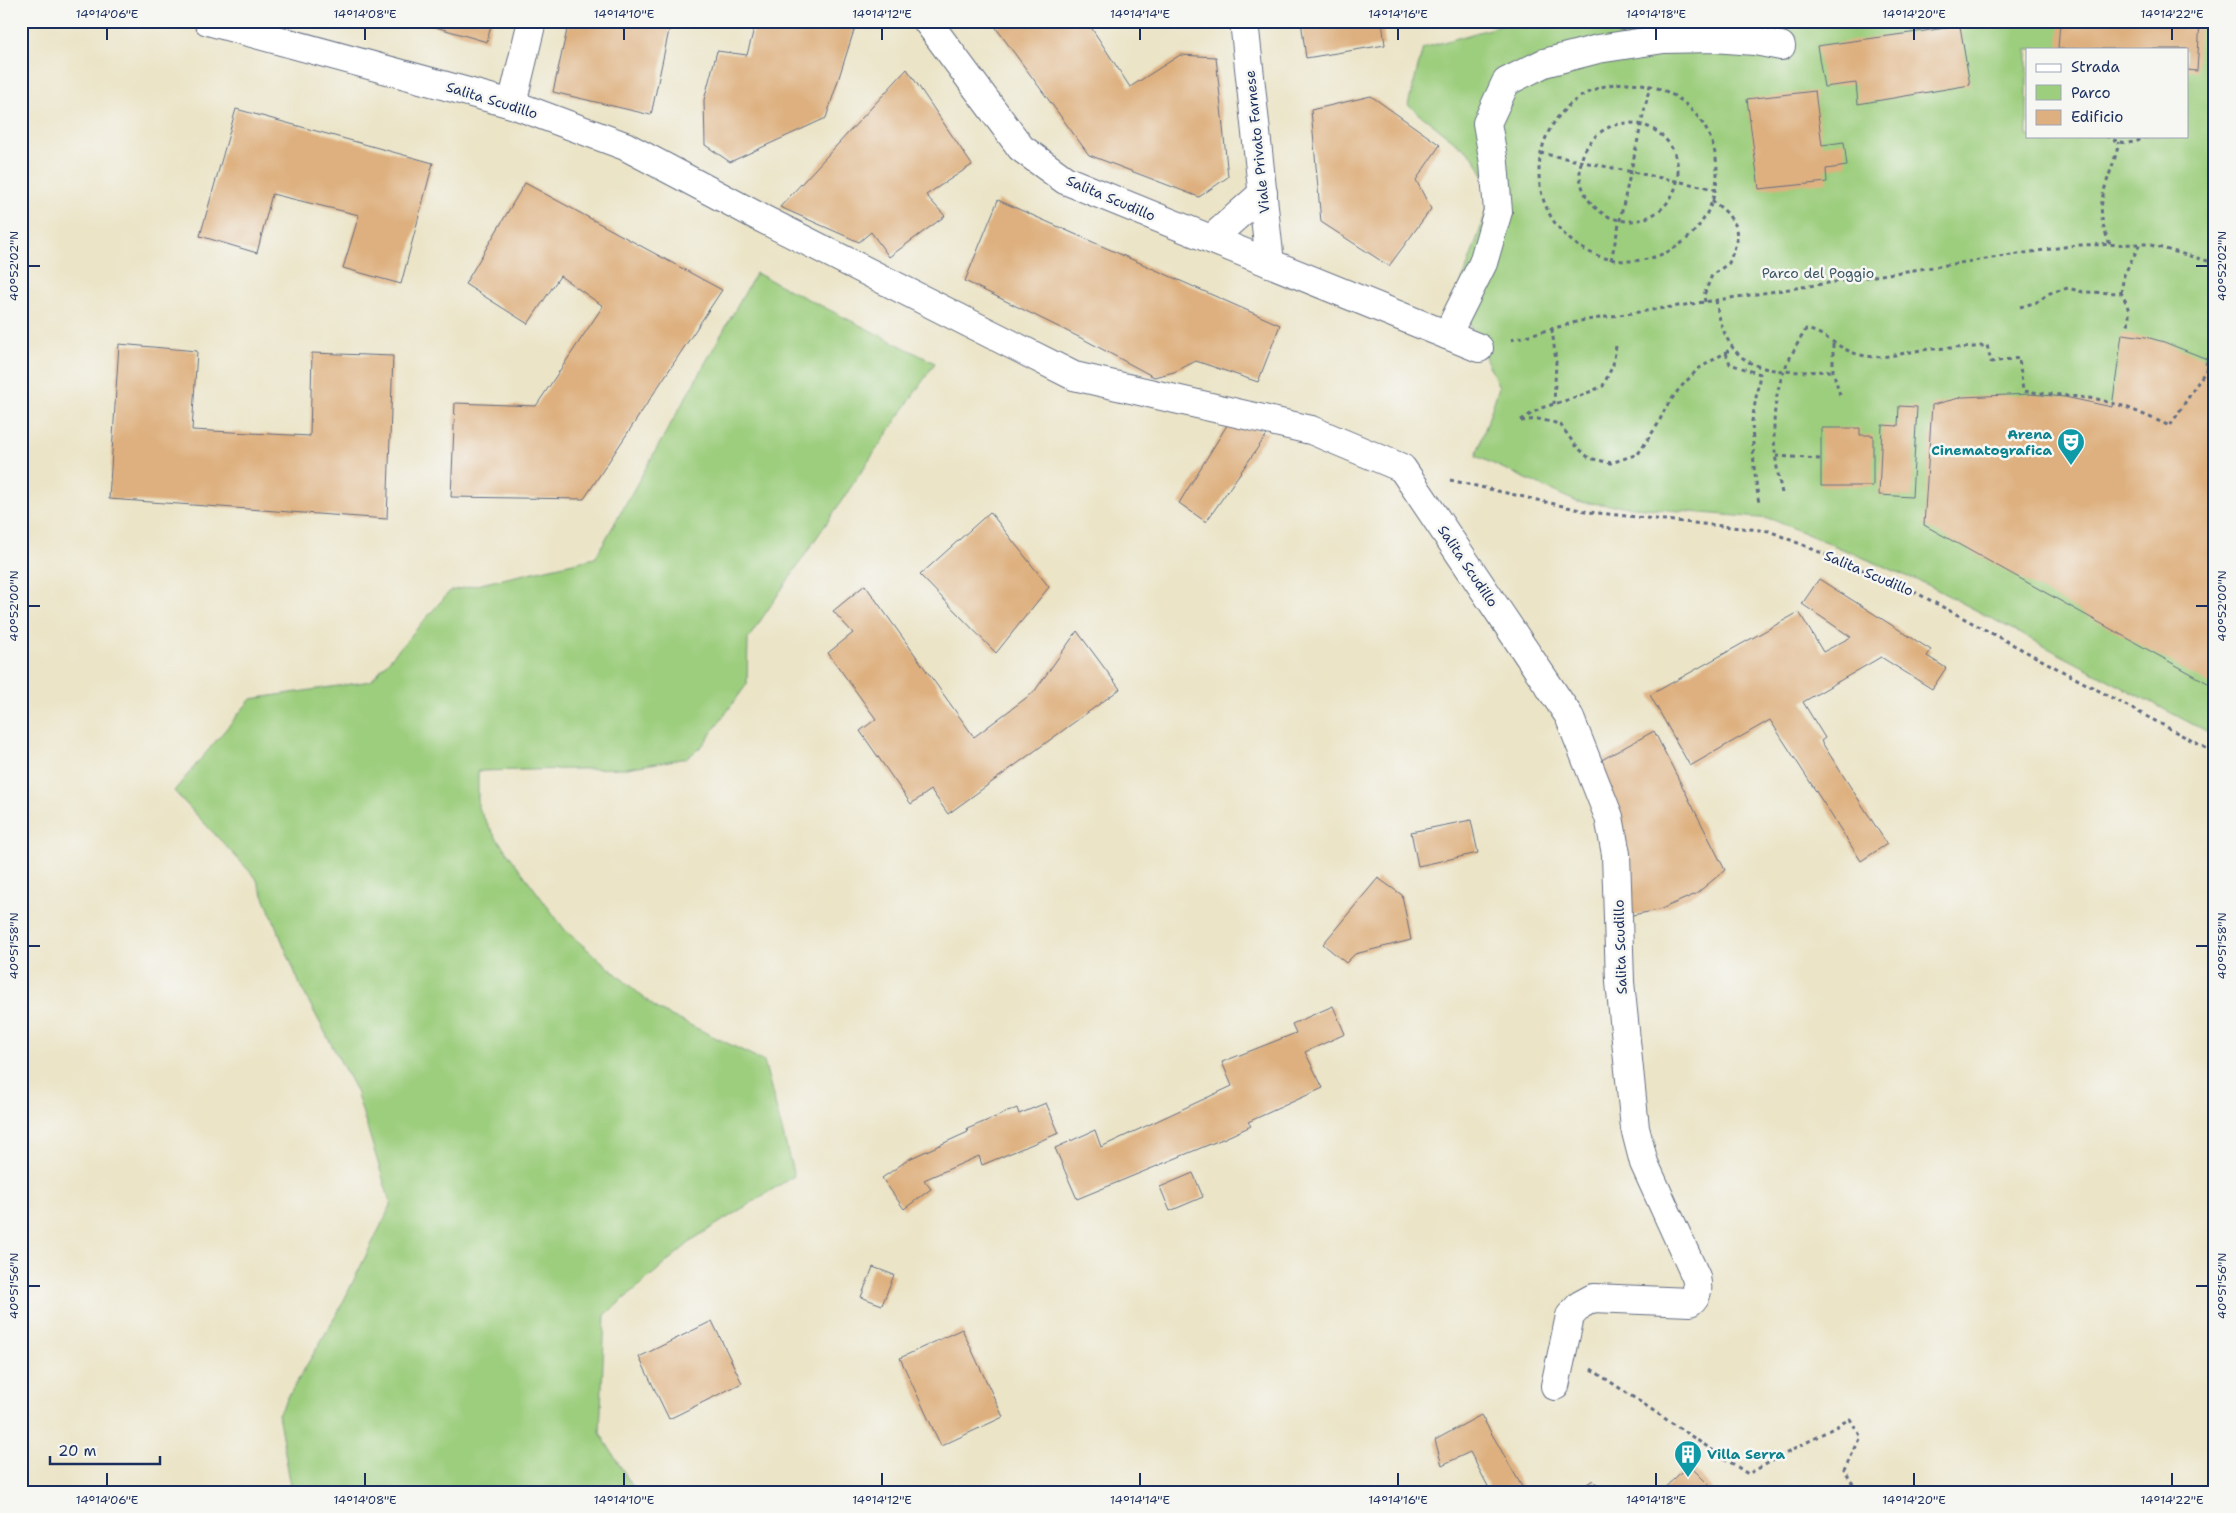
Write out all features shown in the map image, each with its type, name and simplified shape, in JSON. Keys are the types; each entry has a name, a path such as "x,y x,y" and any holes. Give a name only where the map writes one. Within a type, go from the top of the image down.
{"street":[{"name":"Salita Scudillo","path":"208,21 512,104 625,146 761,218 1074,376 1311,430 1402,468 1569,716 1609,817 1616,854 1620,982 1635,1128 1644,1164 1696,1277 1698,1289 1696,1298 1690,1302 1593,1298 1580,1305 1570,1316 1555,1386"},
{"path":"512,104 532,21"},
{"name":"Salita Scudillo","path":"927,21 1021,148 1065,180 1479,348"},
{"name":"Viale Privato Farnese","path":"1244,21 1270,263"},
{"path":"1447,335 1483,263 1498,211 1494,163 1486,123 1506,82 1544,63 1598,49 1664,39 1713,38 1754,41 1781,46"},
{"path":"1211,239 1263,193"}],"path":[{"path":"1627,82 1650,85 1683,101 1704,123 1716,152 1717,183 1708,212 1690,237 1664,254 1634,262 1611,260 1579,248 1558,228 1543,204 1537,175 1540,153 1553,121 1573,100 1598,87 1627,82"},
{"path":"1611,260 1650,85"},
{"path":"1626,123 1641,124 1658,131 1669,143 1676,158 1678,174 1675,189 1667,204 1654,214 1639,220 1607,216 1594,206 1585,193 1580,178 1581,161 1587,146 1597,134 1610,126 1626,123"},
{"path":"2110,138 2119,142 2134,142 2142,138"},
{"path":"2110,244 2102,221 2101,201 2115,161 2119,142"},
{"path":"1540,153 1715,189"},
{"path":"1705,302 1704,295 1712,275 1728,263 1737,241 1736,226 1727,213 1712,200"},
{"path":"2127,330 2130,317 2127,303 2121,293 2124,275 2140,244"},
{"path":"1479,348 1580,321 2077,245 2147,244 2215,263"},
{"path":"2020,307 2037,302 2050,293 2068,288 2083,292 2121,293"},
{"path":"1716,300 1719,317 1733,348 1746,362 1768,370 1783,372 1833,371"},
{"path":"1552,329 1556,362 1554,404"},
{"path":"1782,494 1776,456 1775,420 1783,372 1806,330 1819,332 1844,350 1863,356 1886,358 1932,348 1966,349 1987,345 1990,362 2019,358 2023,391 2097,399 2126,407 2170,426 2215,356"},
{"path":"1833,343 1833,371 1840,395"},
{"path":"1616,346 1613,365 1603,386 1580,396 1541,408 1521,421 1538,419 1560,424 1575,444 1589,458 1612,463 1638,454 1679,389 1698,369 1733,348"},
{"path":"1726,353 1730,364 1760,374 1752,421 1754,467 1759,504"},
{"path":"1776,456 1821,459"},
{"name":"Salita Scudillo","path":"1402,468 1589,512 1769,531 1911,590 2215,753"},
{"path":"1564,1351 1748,1474 1850,1419 1861,1437 1844,1470 1858,1492"}],"green space":[{"name":"Parco del Poggio","path":"1517,21 2215,21 2215,736 1928,585 1771,519 1577,502 1476,456 1499,387 1457,296 1487,210 1486,180 1473,156 1408,105 1423,48"},
{"path":"756,273 935,363 748,639 747,684 702,746 687,758 627,768 478,771 478,808 495,836 565,930 657,1009 764,1061 794,1176 695,1238 605,1315 600,1433 636,1492 292,1492 278,1414 338,1312 391,1205 356,1091 301,987 256,878 174,791 251,699 371,681 450,591 595,558"}],"building":[{"path":"415,21 492,21 487,42"},
{"path":"569,21 671,21 651,115 553,92"},
{"path":"756,21 857,21 826,118 730,162 705,145 704,100 717,51 747,55"},
{"path":"1006,21 1087,21 1130,87 1180,55 1216,57 1228,177 1199,197 1089,155 996,28"},
{"path":"1301,21 1382,21 1385,45 1306,58"},
{"path":"2060,21 2200,21 2197,71 2188,70 2188,48 2058,48"},
{"path":"1960,26 1970,85 1858,104 1856,83 1824,87 1817,46"},
{"path":"907,69 972,165 926,195 945,216 889,257 871,232 859,242 780,207"},
{"path":"1815,91 1822,145 1844,142 1847,166 1826,169 1827,182 1759,189 1747,99"},
{"path":"1371,96 1440,145 1416,180 1431,209 1389,266 1321,222 1311,110"},
{"path":"236,109 433,163 401,284 343,268 359,215 272,194 257,253 200,236"},
{"path":"525,183 722,290 584,499 451,497 455,403 536,406 603,306 560,276 528,324 465,284"},
{"path":"998,200 1280,325 1258,382 1196,361 1174,372 1154,377 1085,340 965,281"},
{"name":"Arena Cinematografica","path":"2122,334 2146,337 2164,342 2207,359 2205,364 2213,369 2211,373 2215,376 2215,687 1924,525 1932,405 1963,397 2030,394 2065,397 2112,407"},
{"path":"119,344 197,351 192,430 310,436 312,353 393,356 387,519 109,499"},
{"path":"1899,406 1917,407 1912,497 1879,495 1882,425 1898,426"},
{"path":"1229,422 1268,433 1206,522 1179,503"},
{"path":"1821,428 1860,428 1860,435 1873,435 1873,486 1821,486"},
{"path":"990,512 1049,587 996,653 920,575"},
{"path":"1819,579 1931,650 1927,656 1946,668 1932,689 1881,657 1803,702 1825,738 1821,741 1887,844 1861,861 1770,720 1690,766 1650,695 1799,612 1823,652 1851,637 1802,604"},
{"path":"865,585 974,737 1034,692 1077,631 1120,689 948,814 931,790 911,804 860,731 876,719 828,653 853,633 833,611"},
{"path":"1654,731 1725,870 1696,894 1659,910 1627,916 1598,762"},
{"path":"1471,820 1478,853 1418,866 1411,832"},
{"path":"1378,878 1402,895 1411,940 1355,954 1346,963 1323,944"},
{"path":"1333,1006 1345,1034 1305,1052 1323,1088 1248,1122 1251,1126 1225,1138 1077,1199 1055,1148 1095,1130 1101,1147 1232,1086 1222,1062 1296,1033 1292,1024"},
{"path":"1046,1103 1059,1133 982,1165 979,1156 924,1180 931,1189 904,1209 882,1178 909,1159 968,1132 967,1129 1017,1108 1019,1114"},
{"path":"1193,1173 1203,1197 1170,1211 1160,1187"},
{"path":"873,1267 894,1275 882,1305 861,1297"},
{"path":"712,1321 742,1383 669,1419 639,1357"},
{"path":"962,1329 1003,1417 941,1446 900,1358"},
{"path":"1481,1415 1525,1492 1491,1492 1470,1452 1442,1465 1435,1440"},
{"name":"Villa Serra","path":"1689,1465 1716,1492 1660,1492"},
{"path":"1593,1480 1603,1492 1575,1492"}],"place":[{"name":"Arena Cinematografica","path":"2071,466"},
{"name":"Villa Serra","path":"1688,1478"}]}
